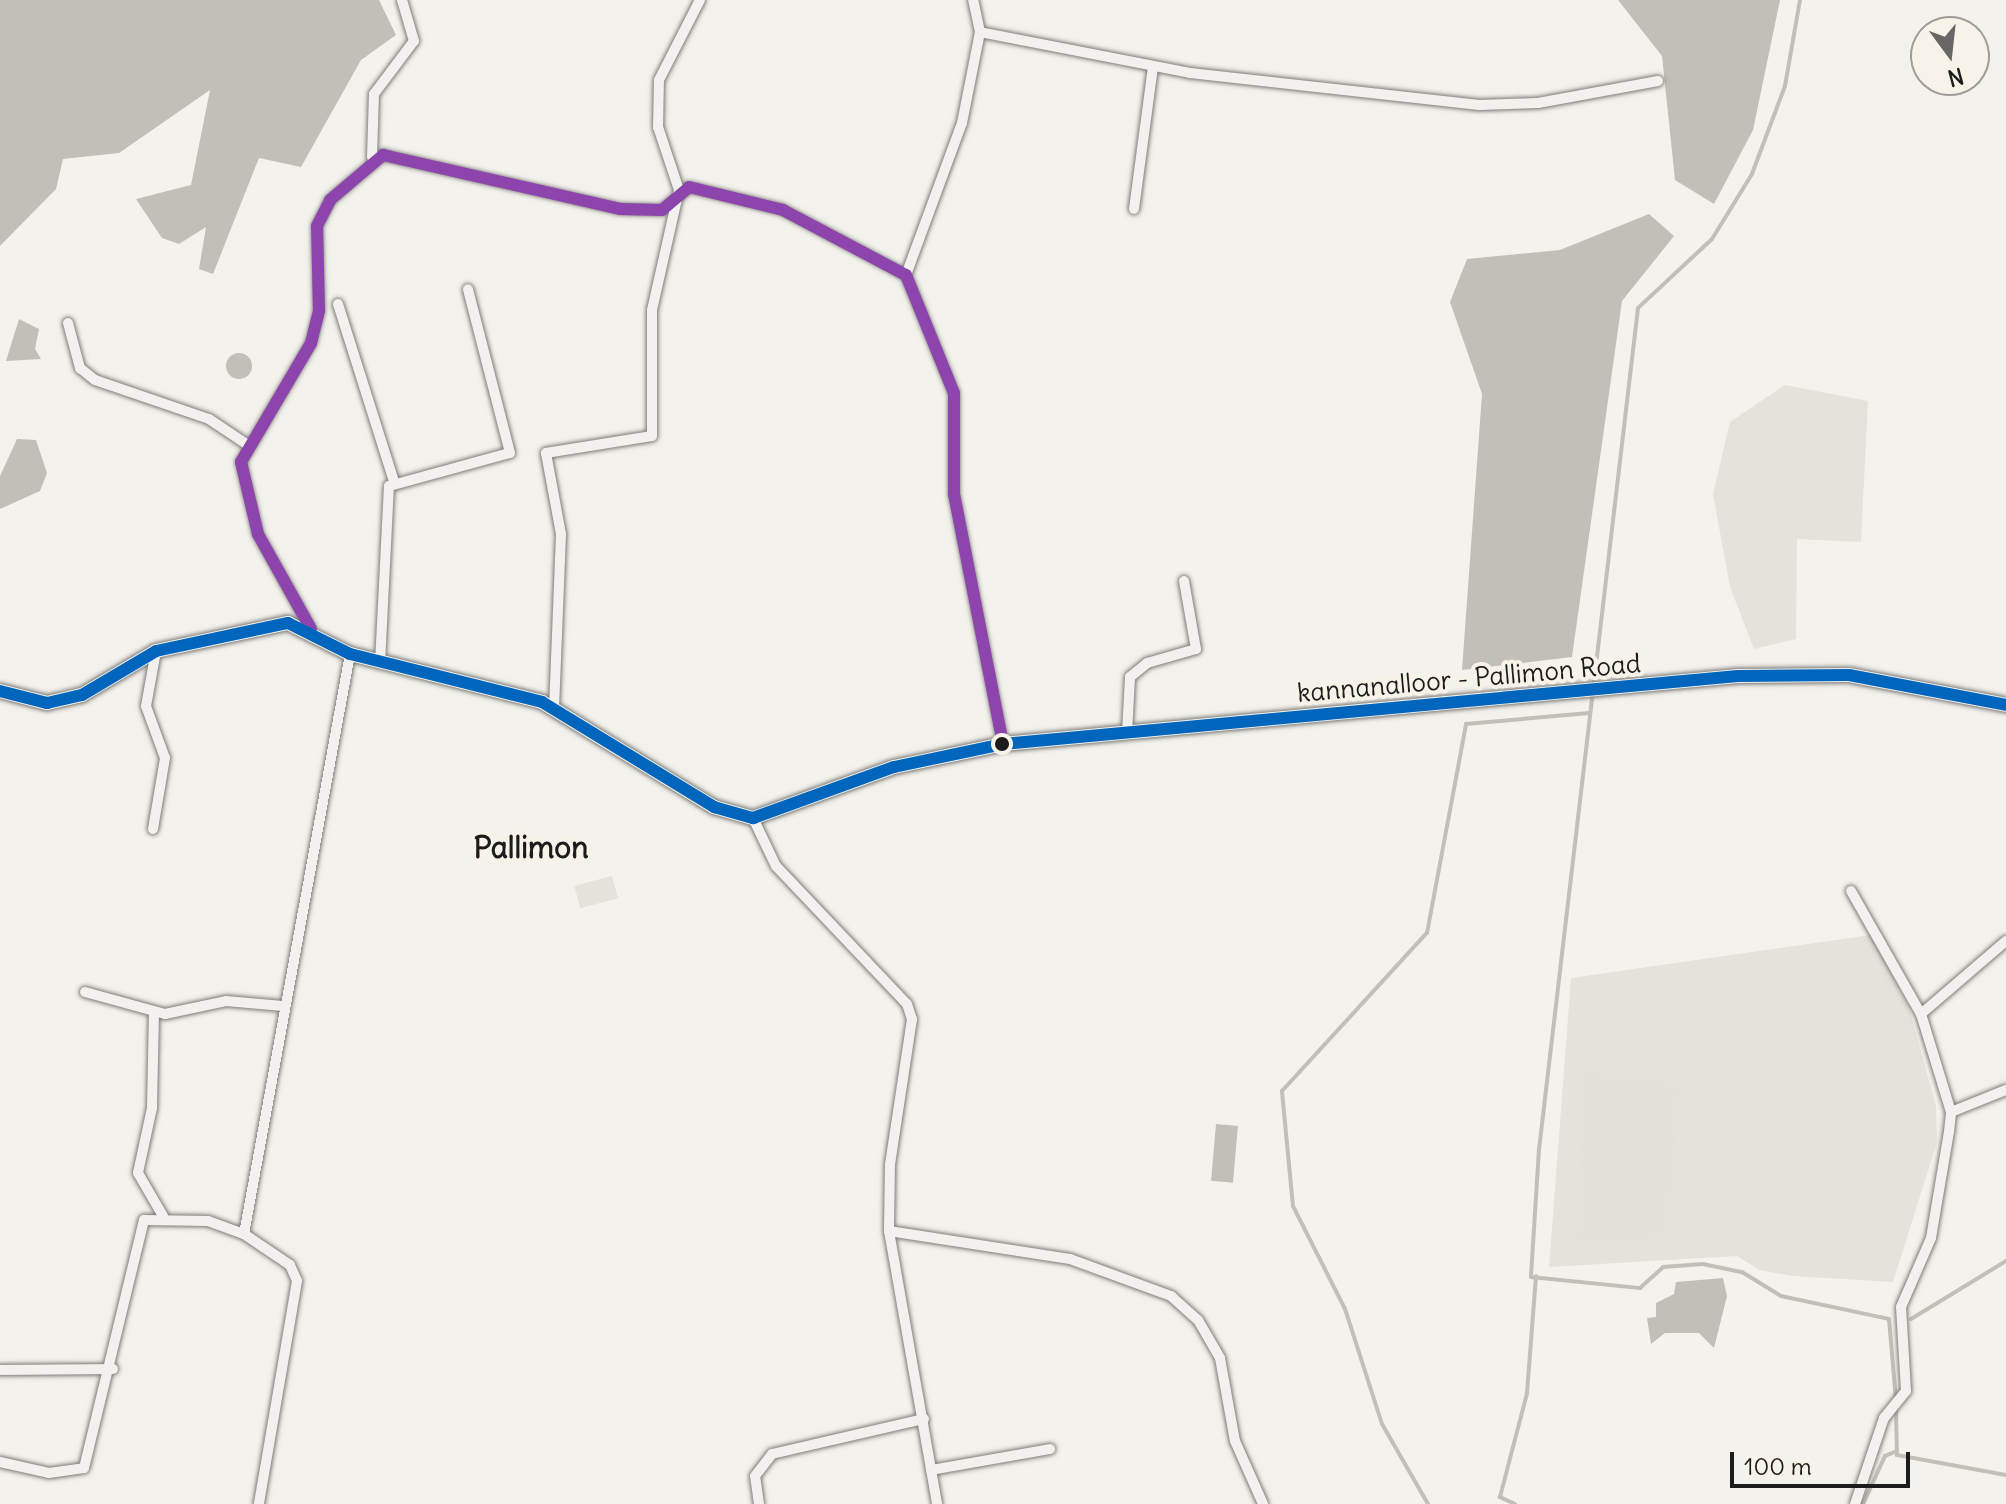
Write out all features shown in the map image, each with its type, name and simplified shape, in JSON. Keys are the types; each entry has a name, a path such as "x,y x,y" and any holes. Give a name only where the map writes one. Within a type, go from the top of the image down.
{"street":[{"path":"311,629 258,534 243,482 248,445 278,407 319,311 317,226 330,200 372,157 374,94 414,41 402,0"},
{"path":"554,709 561,534 546,453 652,436 652,310 679,190 658,127 659,80 700,0"},
{"path":"906,275 949,171 980,32 973,0"},
{"path":"980,32 1153,66 1479,105 1538,103 1658,81"},
{"path":"1134,209 1153,66"},
{"path":"372,157 621,209 662,210 679,190"},
{"path":"679,190 783,210 906,275 954,393 954,494 1003,744"},
{"path":"394,482 510,453 468,289"},
{"path":"338,304 394,482 380,663"},
{"path":"68,323 80,368 95,380 209,419 248,445"},
{"path":"1127,733 1130,677 1147,663 1196,649 1184,581"},
{"path":"0,691 47,703 82,695 156,651 288,623 311,629 350,654 554,709 714,807 753,818 776,866 907,1004 912,1019 890,1164 889,1231 937,1504"},
{"path":"153,829 165,758 146,706 156,651"},
{"path":"244,1234 283,1006 350,654"},
{"name":"kannanalloor - Pallimon Road","path":"753,818 894,767 1003,744 1605,689 1849,675 2006,705"},
{"path":"1851,891 1921,1014 1951,1112 1931,1238 1901,1307 1905,1396 1888,1413 1855,1504"},
{"path":"1921,1014 2006,941"},
{"path":"85,992 154,1012 226,1001 283,1006"},
{"path":"154,1012 152,1108 138,1173 163,1216"},
{"path":"1951,1112 2006,1090"},
{"path":"0,1462 49,1473 84,1468 113,1369 141,1226 151,1215 163,1216 244,1234 290,1265 298,1288 259,1504"},
{"path":"889,1231 1070,1259 1171,1296 1198,1320 1220,1358 1235,1441 1263,1504"},
{"path":"0,1370 113,1369"},
{"path":"759,1504 755,1476 772,1454 924,1419"},
{"path":"931,1470 1050,1449"}],"shaded area":[{"path":"0,0 379,0 396,35 361,60 301,167 259,158 213,274 199,269 206,227 179,244 162,238 136,199 191,185 210,90 119,153 63,159 56,189 0,246"},
{"path":"1618,0 1780,0 1753,130 1714,204 1675,180 1662,56"},
{"path":"1649,214 1674,236 1622,301 1572,657 1462,670 1482,394 1450,302 1467,259 1560,250"},
{"path":"19,319 39,329 35,349 41,359 6,361"},
{"path":"239,353 249,356 252,366 249,376 239,379 229,376 226,366 229,356"},
{"path":"1785,385 1868,401 1861,542 1797,539 1796,639 1754,649 1730,587 1713,494 1730,422"},
{"path":"17,439 36,440 47,473 40,491 0,509 0,476"},
{"path":"612,876 618,898 580,908 574,886"},
{"path":"1871,935 1909,1008 1936,1106 1937,1142 1893,1282 1793,1276 1759,1270 1737,1256 1549,1267 1571,978"},
{"path":"1584,1070 1681,1082 1668,1239 1576,1242"},
{"path":"1216,1124 1238,1126 1233,1183 1211,1181"},
{"path":"1723,1278 1727,1296 1714,1348 1699,1333 1665,1333 1651,1344 1647,1318 1656,1317 1656,1303 1674,1294 1676,1282"}],"waterway":[{"path":"1800,0 1785,86 1752,174 1712,239 1638,308 1539,1149 1531,1277 1640,1288 1663,1267 1703,1264 1742,1272 1781,1296 1889,1319 1896,1400"},
{"path":"1428,1504 1382,1424 1345,1309 1293,1206 1282,1091 1427,933 1466,724 1590,713"},
{"path":"1911,1319 2006,1261"},
{"path":"1515,1504 1500,1497 1527,1393 1536,1276"},
{"path":"1896,1409 1897,1455 2006,1475"},
{"path":"1863,1504 1885,1456 1897,1451"}],"transit line":[{"path":"311,629 258,534 241,462 311,343 319,311 317,226 330,200 383,155 621,209 662,210 689,187 783,210 906,275 954,393 954,494 1003,744"},
{"path":"0,691 47,703 82,695 156,651 288,623 350,654 542,702 714,807 753,818 894,767 1003,744 1738,676 1849,675 2006,705"}],"district":[{"name":"Pallimon","path":"531,847"}]}
